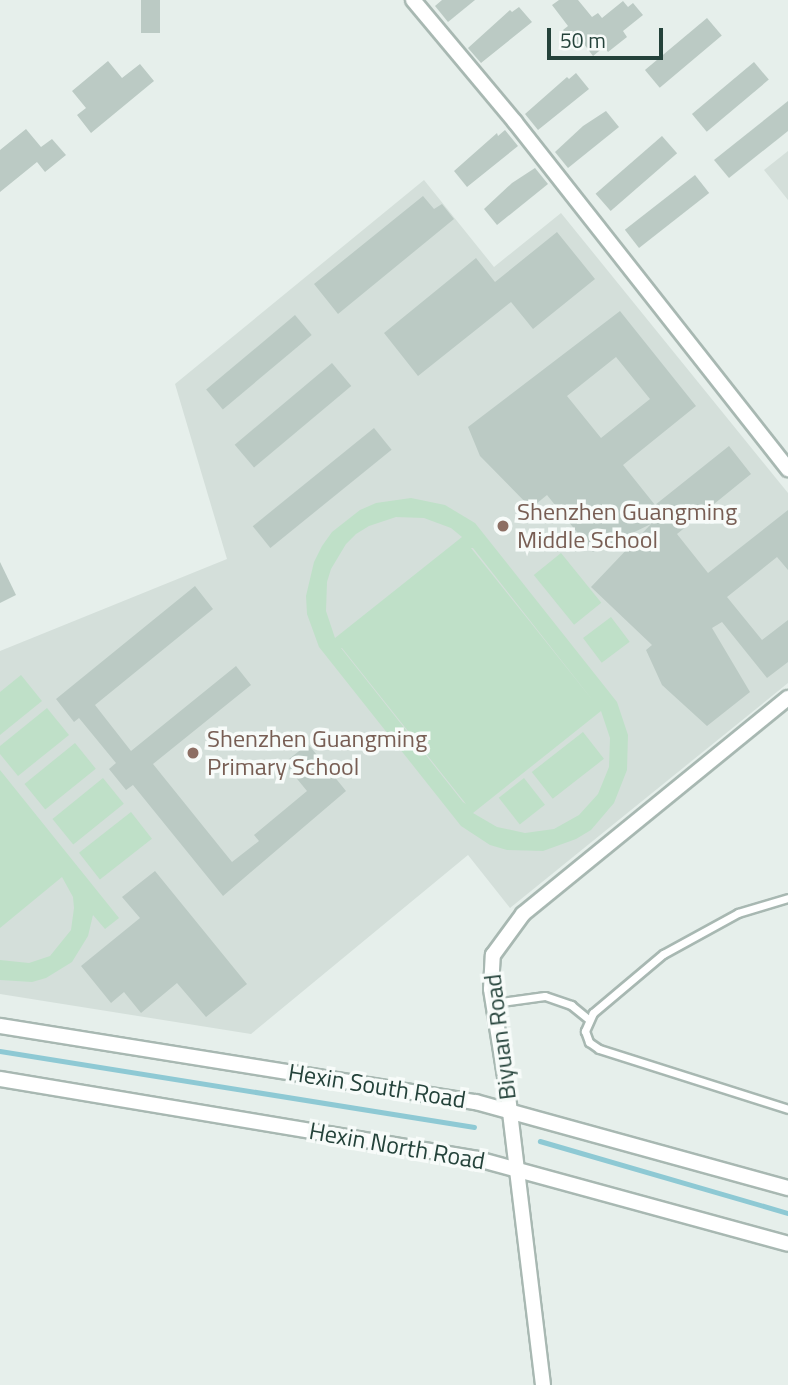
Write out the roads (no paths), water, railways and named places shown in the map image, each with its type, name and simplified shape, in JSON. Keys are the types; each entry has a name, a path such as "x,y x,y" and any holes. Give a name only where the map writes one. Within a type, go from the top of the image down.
{"street":[{"path":"413,0 515,122 788,469"},
{"name":"Biyuan Road","path":"543,1385 490,971 493,955 523,914 788,698"},
{"name":"Hexin South Road","path":"0,1026 462,1099 788,1188"},
{"name":"Hexin North Road","path":"0,1079 515,1168 788,1244"}],"lane":[{"path":"788,898 738,913 700,932 629,980 588,1019 585,1031 589,1042 599,1049 788,1109"},
{"path":"494,1003 545,996 571,1005 588,1019"}],"waterway":[{"path":"0,1051 474,1127"},
{"path":"540,1141 788,1213"}],"place":[{"name":"Shenzhen Guangming Middle School","path":"503,526"},
{"name":"Shenzhen Guangming Primary School","path":"193,753"}]}
